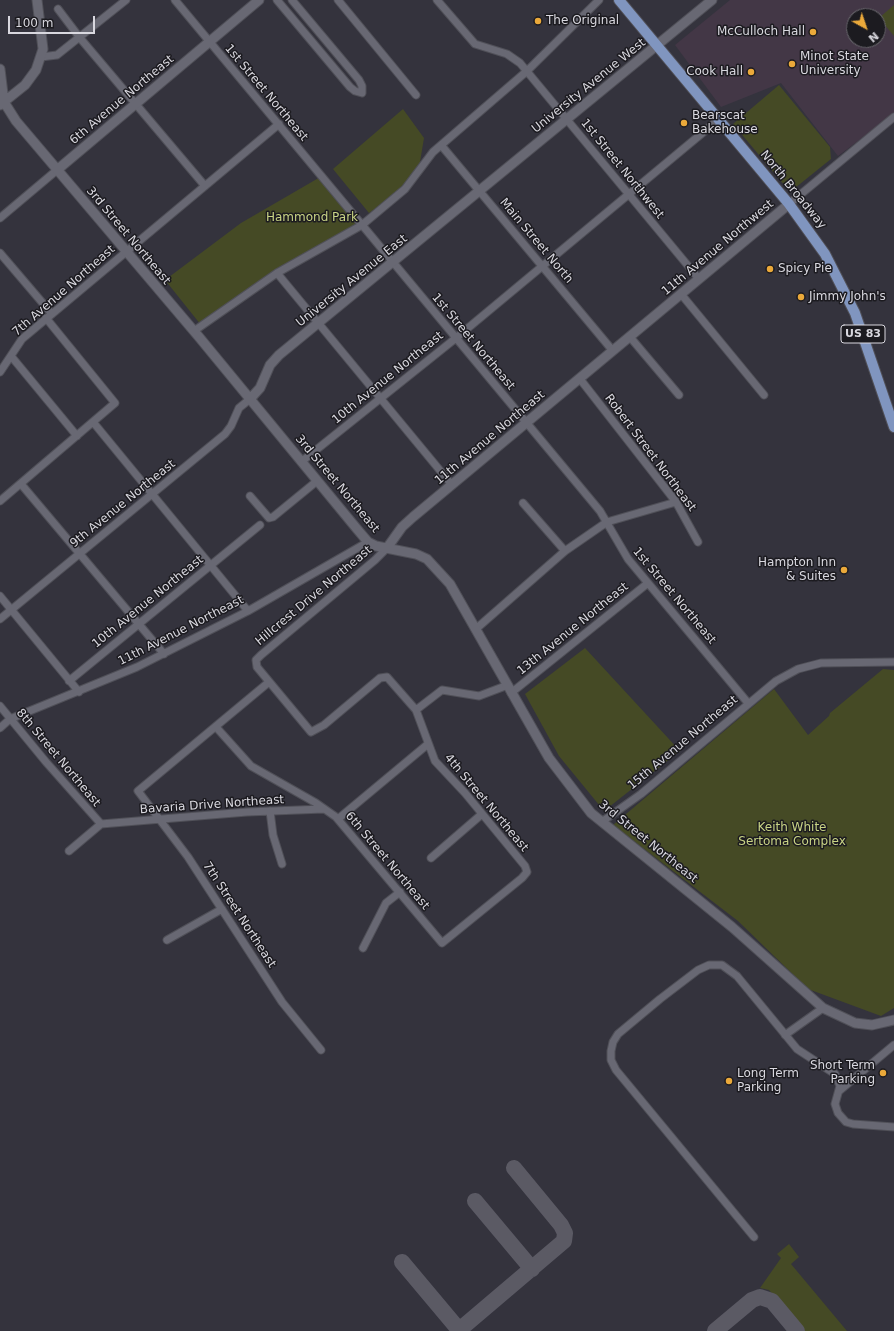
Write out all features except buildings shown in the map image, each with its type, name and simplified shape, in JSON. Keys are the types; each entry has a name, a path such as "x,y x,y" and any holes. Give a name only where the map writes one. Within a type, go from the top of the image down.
{"main road":[{"name":"North Broadway","path":"619,0 789,204 823,250 844,289 861,328 894,427"}],"street":[{"path":"2,104 25,85 36,70 44,49 37,0"},
{"path":"41,57 57,55 126,0"},
{"name":"1st Street Northeast","path":"175,0 527,423 607,522 628,559 748,703"},
{"name":"6th Avenue Northeast","path":"0,218 259,0"},
{"path":"277,0 350,87 355,91 362,93 362,86 359,80 292,0"},
{"path":"338,0 416,95"},
{"name":"1st Street Northwest","path":"437,0 475,44 512,56 527,71 699,279"},
{"path":"194,331 276,273 362,225 404,189 429,156 441,144 527,71 599,0"},
{"name":"University Avenue West","path":"480,191 712,0"},
{"path":"58,9 80,38 205,186"},
{"name":"3rd Street Northeast","path":"0,69 2,104 194,331 368,542 376,546 416,554 433,565 450,584 550,758 564,780 591,813 603,821 732,927 823,1008 846,1020 863,1024 882,1024 894,1020"},
{"name":"11th Avenue Northwest","path":"613,351 894,117"},
{"name":"10th Avenue Northeast","path":"301,462 456,338 718,120"},
{"name":"7th Avenue Northeast","path":"0,372 22,339 279,124"},
{"name":"Main Street North","path":"441,144 613,351"},
{"name":"University Avenue East","path":"250,399 260,388 268,368 273,361 480,191"},
{"path":"0,252 75,353 115,403 21,484 1,498"},
{"path":"276,273 452,485"},
{"path":"681,294 764,396"},
{"path":"630,337 679,395"},
{"name":"11th Avenue Northeast","path":"386,548 402,527 413,517 613,351"},
{"path":"11,356 77,436"},
{"name":"Robert Street Northeast","path":"580,379 676,502 698,542"},
{"name":"9th Avenue Northeast","path":"0,619 225,434 231,426 239,408 250,399"},
{"path":"93,422 248,611"},
{"path":"250,496 269,518 273,517 317,481"},
{"path":"21,484 164,654"},
{"path":"476,628 566,551 607,522 676,502"},
{"path":"523,503 566,551"},
{"name":"10th Avenue Northeast","path":"69,681 260,525"},
{"name":"11th Avenue Northeast","path":"0,728 10,719 79,692 164,654 248,611 368,542"},
{"name":"Hillcrest Drive Northeast","path":"269,682 257,667 256,660 386,548"},
{"name":"13th Avenue Northeast","path":"416,710 442,690 478,696 510,689 648,583"},
{"path":"0,596 79,692"},
{"name":"15th Avenue Northeast","path":"603,821 641,794 776,681 798,669 821,663 894,662"},
{"name":"4th Street Northeast","path":"269,682 311,732 324,725 380,678 387,676 416,710 435,761 525,866 527,872 522,878 442,943"},
{"path":"216,727 269,682"},
{"name":"8th Street Northeast","path":"0,706 101,824"},
{"name":"7th Street Northeast","path":"216,727 138,791 188,857 282,1002 321,1050"},
{"name":"6th Street Northeast","path":"216,727 251,766 324,809 338,819 442,943"},
{"path":"338,819 428,744"},
{"name":"Bavaria Drive Northeast","path":"101,824 270,811 324,809"},
{"path":"270,811 273,835 282,864"},
{"path":"431,858 482,814"},
{"path":"70,851 101,824"},
{"path":"363,948 386,903 400,892"},
{"path":"167,940 222,909"},
{"path":"754,1237 616,1070 611,1060 613,1042 618,1034 698,970 709,965 722,965 737,976 797,1049 834,1074 840,1086 835,1104 838,1112 846,1122 852,1124 894,1127"},
{"path":"785,1036 823,1008"},
{"path":"838,1092 894,1045"}],"shaded area":[{"name":"Minot State University","path":"730,0 894,0 894,116 882,123 838,156 781,83 721,107 675,45"}],"green space":[{"path":"894,5 894,36 886,26 886,12"},
{"path":"779,85 830,147 831,159 790,192 733,124"},
{"name":"Hammond Park","path":"403,109 424,138 419,168 397,194 369,213 333,169"},
{"name":"Hammond Park","path":"322,176 362,225 277,273 201,325 165,280 241,223"},
{"path":"585,648 680,751 604,811 559,756 525,694"},
{"name":"Keith White Sertoma Complex","path":"883,669 894,670 894,1008 881,1016 808,989 738,921 613,825 774,689 808,735 829,716 830,713"},
{"path":"789,1244 799,1257 791,1264 847,1331 805,1331 769,1290 760,1288 781,1258 777,1254"}],"taxiway":[{"path":"458,1331 564,1241 565,1233 561,1225 514,1168"},
{"path":"475,1201 532,1269"},
{"path":"402,1262 459,1330"},
{"path":"715,1331 752,1300 760,1297 772,1301 797,1331"}],"place":[{"name":"The Original","path":"538,21"},
{"name":"McCulloch Hall","path":"813,32"},
{"name":"Minot State University","path":"792,64"},
{"name":"Cook Hall","path":"751,72"},
{"name":"Bearscat Bakehouse","path":"684,123"},
{"name":"Spicy Pie","path":"770,269"},
{"name":"Jimmy John's","path":"801,297"},
{"name":"Hampton Inn & Suites","path":"844,570"},
{"name":"Short Term Parking","path":"883,1073"},
{"name":"Long Term Parking","path":"729,1081"}]}
